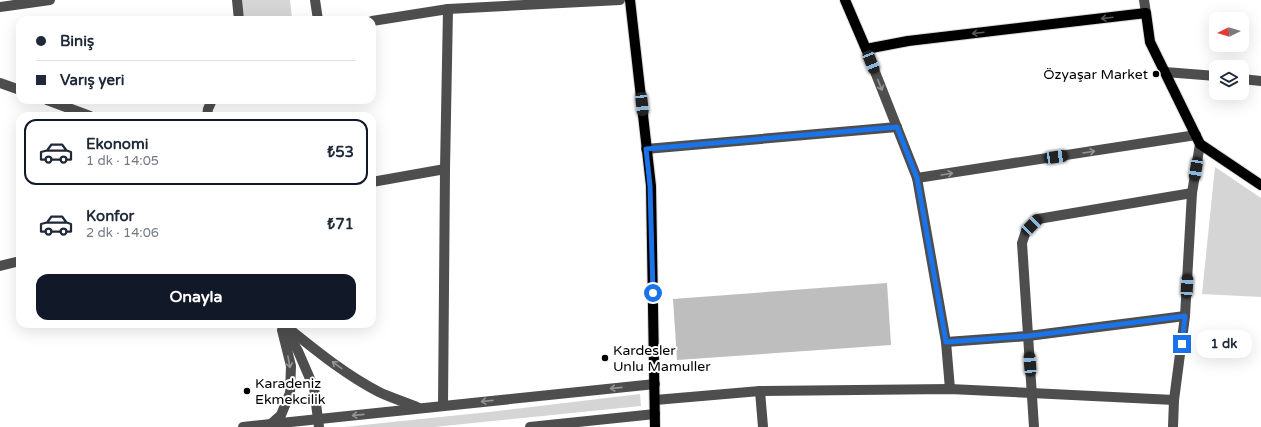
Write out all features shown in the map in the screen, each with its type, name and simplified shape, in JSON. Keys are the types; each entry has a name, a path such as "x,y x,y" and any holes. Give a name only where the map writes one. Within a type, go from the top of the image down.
{"main road":[{"path":"630,0 650,186 655,427"},
{"path":"844,0 866,49 908,41 1146,13 1150,42 1198,140 1261,185"}],"street":[{"path":"0,7 50,0"},
{"path":"237,0 239,16"},
{"path":"315,0 317,16"},
{"path":"376,20 448,9 620,0"},
{"path":"1144,0 1146,13"},
{"path":"443,406 444,169 448,9"},
{"path":"866,49 917,178 946,342 950,389"},
{"path":"1164,72 1209,75"},
{"path":"1249,80 1261,81"},
{"path":"0,83 16,89"},
{"path":"58,104 79,112"},
{"path":"646,149 897,127"},
{"path":"917,178 1198,140 1192,193 1185,316 1174,400 1173,427"},
{"path":"376,181 444,169"},
{"path":"1034,427 1022,243 1026,231 1038,219 1192,193"},
{"path":"0,266 16,262"},
{"path":"946,342 1028,336 1185,316"},
{"path":"271,424 281,415 290,393 291,366 283,328"},
{"path":"284,328 298,351 314,388 319,423"},
{"path":"287,328 344,370 380,392 421,408"},
{"path":"243,427 271,424 319,423 421,408 655,384"},
{"path":"655,400 760,391 950,389 1174,400"},
{"path":"760,391 763,427"},
{"path":"530,427 655,414"}],"shaded area":[{"path":"240,0 290,0 292,16 242,16"},
{"path":"1215,167 1261,198 1261,297 1202,294"},
{"path":"640,394 641,406 434,427 344,427 489,412"}],"building":[{"path":"887,283 891,345 677,360 673,299"}],"place":[{"name":"Özyaşar Market","path":"1156,74"},
{"name":"Kardesler Unlu Mamuller","path":"605,358"},
{"name":"Karadeniz Ekmekcilik","path":"247,391"}],"route":[{"path":"653,293 650,186 646,149 897,127 917,178 946,342 1028,336 1185,316 1182,344"}]}
